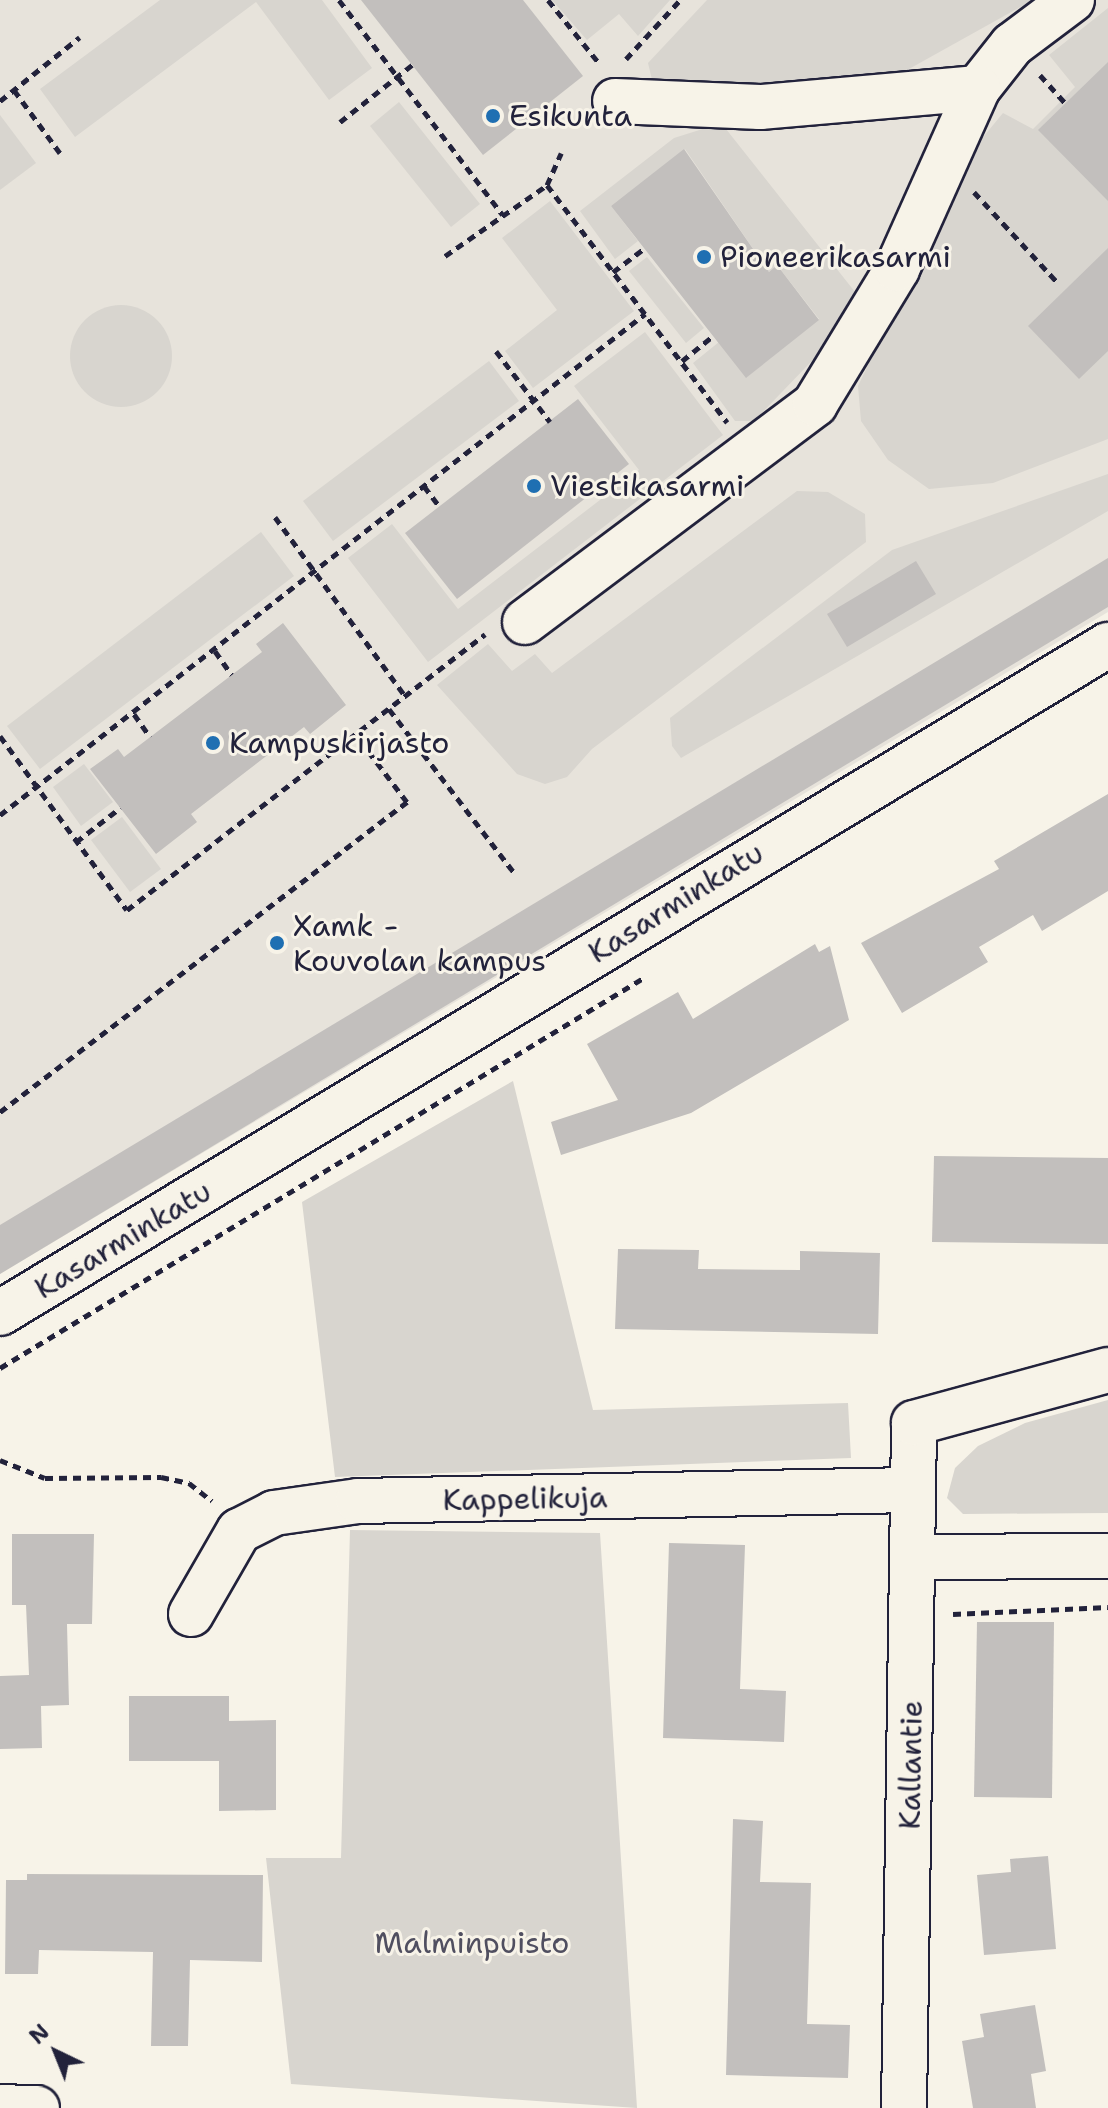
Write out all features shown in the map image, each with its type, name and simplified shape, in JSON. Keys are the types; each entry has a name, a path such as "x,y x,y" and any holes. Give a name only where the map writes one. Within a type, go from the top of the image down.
{"street":[{"path":"525,622 815,404 897,269 978,88 1012,45 1072,0"},
{"path":"612,89 760,107 978,88"},
{"name":"Kasarminkatu","path":"0,1313 1108,645"},
{"name":"Kallantie","path":"904,2108 914,1423 1108,1370"},
{"name":"Kappelikuja","path":"239,1531 274,1513 358,1501 912,1490"},
{"path":"191,1614 239,1531"},
{"path":"912,1557 1108,1556"},
{"path":"0,2107 37,2108"}],"path":[{"path":"339,0 503,216"},
{"path":"548,0 612,89 680,0"},
{"path":"0,101 80,37"},
{"path":"340,122 412,65"},
{"path":"14,90 60,153"},
{"path":"445,256 547,185 561,153"},
{"path":"944,159 1058,283"},
{"path":"547,185 751,455"},
{"path":"613,272 644,249"},
{"path":"0,815 134,714 313,570 645,314"},
{"path":"682,361 713,336"},
{"path":"496,351 550,422"},
{"path":"424,486 440,507"},
{"path":"275,517 405,696"},
{"path":"0,736 127,910 517,611 525,622"},
{"path":"215,651 232,675"},
{"path":"389,709 516,875"},
{"path":"134,714 150,737"},
{"path":"0,1112 407,802 356,735"},
{"path":"76,842 120,808"},
{"path":"0,1368 656,970"},
{"path":"0,1460 45,1478 189,1483 239,1531"},
{"path":"951,1630 951,1614 1108,1607"}],"shaded area":[{"name":"Xamk - Kouvolan kampus","path":"0,0 1108,0 1108,612 0,1274"}],"green space":[{"path":"160,0 322,0 372,68 329,100 256,2 75,137 40,89"},
{"path":"552,0 670,0 638,36 619,14 587,40"},
{"path":"707,0 1033,0 882,84 654,88 648,63"},
{"path":"1108,8 1108,439 993,483 929,489 888,460 861,421 858,386 970,153 1003,113 1033,129 1075,87 1049,55"},
{"path":"399,102 480,204 451,227 370,126"},
{"path":"0,115 36,163 0,190"},
{"path":"709,127 726,129 859,297 832,340 754,421 735,421 693,363 719,342 747,377 819,319 777,265 769,272 685,149 611,206 638,241 615,259 580,211 674,138"},
{"path":"550,201 634,311 533,388 505,351 557,310 502,238"},
{"path":"647,257 704,328 686,343 629,271"},
{"path":"121,305 140,309 157,320 168,337 172,356 168,375 157,392 140,403 121,407 102,403 85,392 74,375 70,356 74,337 85,320 102,309"},
{"path":"645,332 723,435 428,662 348,558 392,524 458,609 639,470 574,386"},
{"path":"489,361 519,401 333,541 303,501"},
{"path":"1108,474 1108,511 681,758 672,746 670,718 892,550"},
{"path":"797,491 828,492 865,514 866,542 592,749 567,777 545,784 517,774 437,685 488,644 512,671 535,654 552,673"},
{"path":"261,532 294,576 40,769 7,726"},
{"path":"84,764 113,802 81,826 53,787"},
{"path":"122,817 161,869 130,892 91,840"},
{"path":"513,1081 593,1410 848,1403 851,1458 335,1477 302,1202"},
{"path":"1108,1400 1108,1513 963,1514 947,1498 955,1468 978,1446 1025,1423"},
{"name":"Malminpuisto","path":"350,1530 600,1533 637,2108 291,2084 266,1858 341,1858"}],"building":[{"name":"Esikunta","path":"361,0 523,0 583,76 483,155"},
{"path":"1108,62 1108,201 1038,130"},
{"name":"Pioneerikasarmi","path":"684,149 769,272 777,265 819,320 746,378 611,206"},
{"path":"1108,248 1108,351 1079,379 1028,326"},
{"name":"Viestikasarmi","path":"578,399 629,464 457,599 405,533"},
{"path":"1108,558 1108,607 0,1274 0,1225"},
{"path":"916,561 936,594 847,647 827,614"},
{"name":"Kampuskirjasto","path":"283,623 346,705 310,734 304,727 191,814 197,822 156,854 90,769 118,749 124,757 262,652 256,644"},
{"path":"1108,794 1108,891 1042,931 1033,915 979,947 988,962 902,1013 861,943 999,869 994,861"},
{"path":"815,944 819,952 830,946 849,1020 691,1113 561,1155 551,1122 618,1100 587,1044 678,992 693,1019"},
{"path":"934,1156 1108,1158 1108,1244 932,1242"},
{"path":"618,1249 699,1250 698,1269 800,1270 800,1251 880,1253 878,1334 615,1329"},
{"path":"12,1534 94,1534 92,1624 67,1624 69,1705 41,1706 42,1748 0,1749 0,1676 29,1675 26,1605 12,1605"},
{"path":"669,1543 745,1545 740,1689 786,1691 784,1742 663,1738"},
{"path":"977,1622 1054,1622 1052,1798 974,1797"},
{"path":"129,1696 229,1696 229,1721 276,1720 276,1810 219,1811 219,1761 129,1761"},
{"path":"733,1819 763,1821 760,1882 811,1883 807,2024 850,2025 848,2078 726,2075"},
{"path":"1048,1856 1056,1949 984,1955 977,1875 1011,1872 1010,1859"},
{"path":"27,1874 263,1875 262,1962 190,1960 188,2046 151,2046 153,1952 39,1950 38,1974 5,1974 6,1880 27,1880"},
{"path":"1035,2005 1046,2071 1031,2074 1036,2108 973,2108 962,2041 984,2037 980,2014"}],"place":[{"name":"Esikunta","path":"493,116"},
{"name":"Pioneerikasarmi","path":"704,257"},
{"name":"Viestikasarmi","path":"534,486"},
{"name":"Kampuskirjasto","path":"213,743"},
{"name":"Xamk - Kouvolan kampus","path":"277,943"}]}
